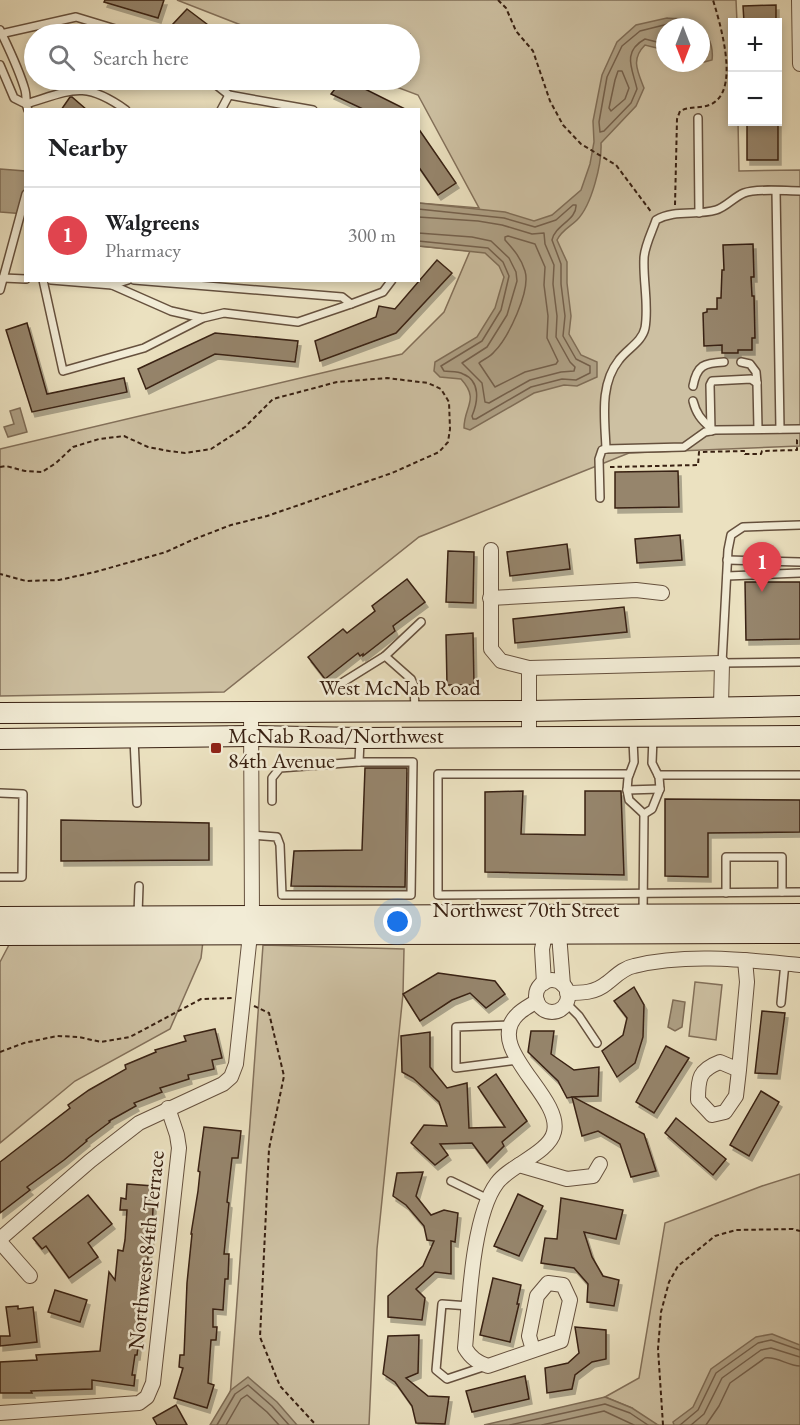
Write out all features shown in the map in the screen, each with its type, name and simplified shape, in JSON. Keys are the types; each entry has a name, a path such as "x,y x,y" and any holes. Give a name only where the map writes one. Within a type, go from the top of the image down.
{"main road":[{"name":"West McNab Road","path":"0,713 529,711 800,706"},
{"path":"0,739 251,736 529,738 800,736"},
{"name":"Northwest 70th Street","path":"0,935 251,924 434,924 552,927 739,924 800,914"},
{"name":"Northwest 70th Street","path":"552,927 643,915 739,924 800,933"},
{"name":"Northwest 70th Street","path":"0,916 138,916 251,924"}],"street":[{"path":"799,0 800,64"},
{"path":"491,550 491,649 501,661 529,668 723,663 722,706"},
{"path":"490,598 636,590 662,593"},
{"path":"529,668 529,738"},
{"path":"30,1276 0,1241 90,1161 139,1123 222,1084 231,1077 236,1064 251,924 251,711"},
{"path":"544,982 542,949 552,927"},
{"path":"552,927 565,993 559,1010 543,1009 537,1001 537,990 544,982 554,980 565,993"},
{"path":"565,993 589,992 605,985 630,966 653,962 683,959 800,964"},
{"path":"740,1070 747,982 746,960"},
{"path":"533,1350 529,1336 537,1296 548,1283 563,1286 570,1300 561,1341 488,1366 469,1356 465,1348 479,1232 488,1199 499,1180 547,1143 554,1133 554,1119 548,1105 512,1050 510,1039 510,1025 517,1014 537,1001"},
{"name":"Northwest 84th Terrace","path":"0,1413 138,1403 147,1397 153,1383 179,1148 168,1108"},
{"path":"519,1165 567,1179 594,1176 600,1164"}],"lane":[{"path":"41,24 76,17 100,24"},
{"path":"24,27 1,32 24,85"},
{"path":"1,70 14,98 27,107"},
{"path":"26,90 27,107"},
{"path":"27,107 70,90"},
{"path":"90,90 108,97 123,108"},
{"path":"223,90 229,95 288,107"},
{"path":"222,108 229,95"},
{"path":"698,118 699,213"},
{"path":"776,191 780,429"},
{"path":"606,449 604,395 613,369 645,330 647,300 644,257 656,220 664,215 676,213 718,210 746,192 800,191"},
{"path":"0,290 3,264 24,202"},
{"path":"3,278 24,279"},
{"path":"43,282 63,371 144,348 203,318 224,313 298,322 383,292 390,282"},
{"path":"75,282 112,285 171,311 203,318"},
{"path":"112,285 122,282"},
{"path":"158,282 342,297 351,304"},
{"path":"693,386 695,375 701,367 709,363 724,362"},
{"path":"741,362 750,364 756,372 758,429"},
{"path":"711,430 710,385 712,381 751,379 757,383"},
{"path":"693,401 696,412 711,430"},
{"path":"600,498 599,459 603,450 684,447 711,430 800,429"},
{"path":"800,525 744,527 731,535 723,663 800,662"},
{"path":"728,560 800,562"},
{"path":"727,576 800,573"},
{"path":"340,684 385,656 421,622"},
{"path":"385,656 411,679 414,686 415,711"},
{"path":"643,737 629,774 627,790 629,800 644,814 643,915"},
{"path":"643,737 658,775 660,789 652,809 644,814"},
{"path":"134,738 137,802"},
{"path":"359,762 360,738"},
{"path":"252,835 277,837 282,895 411,895 414,762 359,762 280,768 272,778 272,801"},
{"path":"629,774 438,774 438,895 800,892"},
{"path":"658,775 800,775"},
{"path":"627,790 660,789"},
{"path":"0,794 23,794 22,877 0,877"},
{"path":"726,893 726,857 782,857 782,892"},
{"path":"138,916 139,886"},
{"path":"781,1003 785,963"},
{"path":"565,993 597,1042"},
{"path":"510,1025 456,1027 456,1068 518,1060"},
{"path":"451,1181 488,1199"},
{"path":"469,1306 442,1304 436,1370 447,1379 488,1366"}],"path":[{"path":"498,0 506,8 516,31 533,51 550,101 563,125 581,144 616,165 653,215"},
{"path":"675,205 680,111 715,103 726,82 726,55 722,27 713,0"},
{"path":"0,467 42,472 56,463 72,447 99,439 123,436 148,447 169,451 185,453 211,449 245,427 273,399 337,382 387,378 428,383 441,389 449,402 448,442 439,452 392,473 267,516 231,525 166,552 95,572 59,580 34,581 0,574"},
{"path":"610,467 698,465 699,452 745,451 745,454 761,454 762,451 797,450 797,440 800,440"},
{"path":"0,1052 24,1043 57,1036 79,1037 101,1042 130,1037 201,999 243,1000 269,1013 284,1076 269,1149 260,1337 279,1386 316,1425"},
{"path":"663,1425 658,1349 661,1312 669,1282 678,1266 715,1236 736,1230 794,1229 800,1231"}],"shaded area":[{"path":"177,0 736,0 737,18 728,18 728,126 738,126 739,171 800,170 800,446 629,453 419,537 224,692 0,696 0,449 402,354 444,312 470,251 420,246 420,203 479,208 418,95 405,90 420,90 420,24 238,24"},
{"path":"203,941 201,958 170,1029 75,1081 0,1143 0,962 10,943"},
{"path":"263,945 404,949 403,994 377,1249 369,1425 228,1425"},
{"path":"695,982 722,985 716,1040 689,1036"},
{"path":"800,1174 800,1425 615,1425 632,1408 605,1397 639,1378 665,1223"}],"water":[{"path":"656,20 656,48 645,45 638,55 637,65 644,88 636,106 601,143 598,172 587,204 577,220 557,240 567,262 571,316 569,334 581,355 597,362 597,377 577,386 564,385 534,393 470,430 464,428 470,403 467,386 461,379 440,377 434,371 435,362 477,337 495,308 504,277 499,266 485,253 420,246 420,203 505,212 534,221 552,215 581,190 590,164 594,142 593,121 602,75 617,42 636,25"},
{"path":"710,43 712,54 710,60"},
{"path":"0,169 24,171 24,214 0,212"},
{"path":"20,408 27,432 8,437 4,427 14,424 10,411"},
{"path":"673,1000 685,1002 682,1027 675,1031 668,1027"},
{"path":"772,1334 800,1345 800,1425 674,1425 673,1422 693,1407 711,1369 756,1337"},
{"path":"248,1377 277,1402 297,1425 210,1425 231,1390"},
{"path":"605,1397 632,1408 658,1425 484,1425"}],"building":[{"path":"105,0 164,0 158,18 104,2"},
{"path":"776,5 776,18 744,18 743,6"},
{"path":"187,9 207,24 173,24"},
{"path":"334,90 367,90 403,108 361,108 331,94"},
{"path":"72,97 85,108 62,108"},
{"path":"747,126 778,126 778,160 747,160"},
{"path":"420,131 456,183 438,195 420,169"},
{"path":"753,244 754,277 751,277 755,338 752,338 752,350 722,353 722,345 704,346 703,313 707,312 707,309 717,309 717,298 721,298 722,270 724,270 723,245"},
{"path":"437,260 452,273 396,333 320,361 315,341 376,317 379,306 395,309"},
{"path":"27,323 47,394 124,378 127,392 32,412 6,330"},
{"path":"215,333 298,341 295,362 215,354 146,389 138,369"},
{"path":"678,471 679,507 615,508 615,472"},
{"path":"680,535 682,560 637,563 635,539"},
{"path":"567,544 570,569 510,576 507,552"},
{"path":"448,551 474,552 473,603 446,602"},
{"path":"407,579 425,602 393,626 395,631 363,656 358,653 325,679 308,657 343,629 347,633 375,611 372,606"},
{"path":"745,582 800,582 800,639 746,640"},
{"path":"624,607 627,632 515,643 513,619"},
{"path":"473,633 474,685 447,685 446,635"},
{"path":"365,768 407,768 405,887 291,886 294,851 362,850"},
{"path":"523,791 521,834 585,835 585,791 621,791 624,875 485,872 485,792"},
{"path":"665,799 800,800 800,832 708,833 708,877 665,876"},
{"path":"61,820 209,823 209,860 61,861"},
{"path":"438,973 495,981 505,994 486,1008 470,993 452,1000 420,1021 403,994"},
{"path":"634,987 644,1005 643,1037 635,1063 617,1077 602,1051 623,1035 627,1018 614,1001"},
{"path":"762,1011 785,1013 777,1074 755,1073"},
{"path":"215,1029 222,1058 212,1060 214,1069 188,1075 189,1079 160,1088 162,1092 134,1103 136,1106 109,1121 64,1160 27,1187 30,1190 0,1213 0,1162 70,1108 68,1105 126,1069 125,1065 156,1052 155,1050 186,1041 184,1036"},
{"path":"531,1031 554,1031 551,1054 574,1070 599,1067 598,1096 573,1097 644,1134 656,1171 631,1177 620,1144 598,1131 582,1136 572,1097 567,1098 558,1081 528,1052"},
{"path":"430,1032 430,1067 447,1088 467,1083 469,1128 505,1127 478,1087 496,1074 527,1121 502,1142 504,1146 487,1163 472,1143 440,1144 448,1155 435,1165 411,1143 424,1125 447,1126 439,1102 413,1078 402,1072 401,1036"},
{"path":"666,1046 689,1058 654,1113 636,1102"},
{"path":"761,1091 779,1102 749,1156 730,1145"},
{"path":"676,1118 726,1159 713,1175 665,1133"},
{"path":"204,1127 241,1131 238,1158 232,1158 227,1202 229,1203 224,1254 229,1254 228,1279 225,1279 223,1310 213,1309 213,1327 217,1327 216,1340 211,1340 208,1383 214,1385 207,1408 174,1398 183,1368 179,1367 180,1355 184,1355 191,1234"},
{"path":"423,1172 416,1196 431,1215 444,1210 458,1213 455,1242 451,1241 451,1274 435,1272 416,1289 425,1298 422,1320 388,1317 388,1296 423,1266 434,1241 427,1240 424,1226 406,1205 393,1196 397,1173"},
{"path":"127,1184 154,1186 152,1231 142,1283 146,1283 145,1295 142,1295 137,1355 135,1355 132,1375 135,1375 134,1386 92,1380 92,1389 0,1393 0,1362 37,1360 36,1355 100,1351 109,1272 115,1280 118,1250 123,1251 125,1240 127,1210 120,1210 121,1198 126,1199"},
{"path":"518,1194 543,1206 519,1256 494,1246"},
{"path":"88,1195 112,1224 88,1243 98,1257 69,1278 46,1246 42,1249 33,1238"},
{"path":"561,1198 623,1210 616,1239 584,1232 592,1257 603,1276 619,1280 614,1306 587,1302 588,1284 574,1268 541,1263 545,1238 557,1239"},
{"path":"493,1278 521,1285 510,1342 480,1335"},
{"path":"55,1290 87,1300 80,1322 48,1312"},
{"path":"18,1306 18,1309 33,1307 37,1342 0,1346 0,1336 10,1336 6,1307"},
{"path":"575,1327 606,1330 606,1359 592,1362 575,1375 572,1389 547,1393 545,1368 568,1363 579,1353"},
{"path":"419,1335 418,1373 406,1378 428,1396 449,1397 445,1424 416,1423 412,1406 395,1382 383,1374 388,1336"},
{"path":"525,1376 529,1399 472,1412 466,1391"},
{"path":"176,1405 187,1425 157,1425 153,1418"}],"place":[{"name":"Walgreens","path":"762,592"},
{"name":"McNab Road/Northwest 84th Avenue","path":"216,748"}]}
